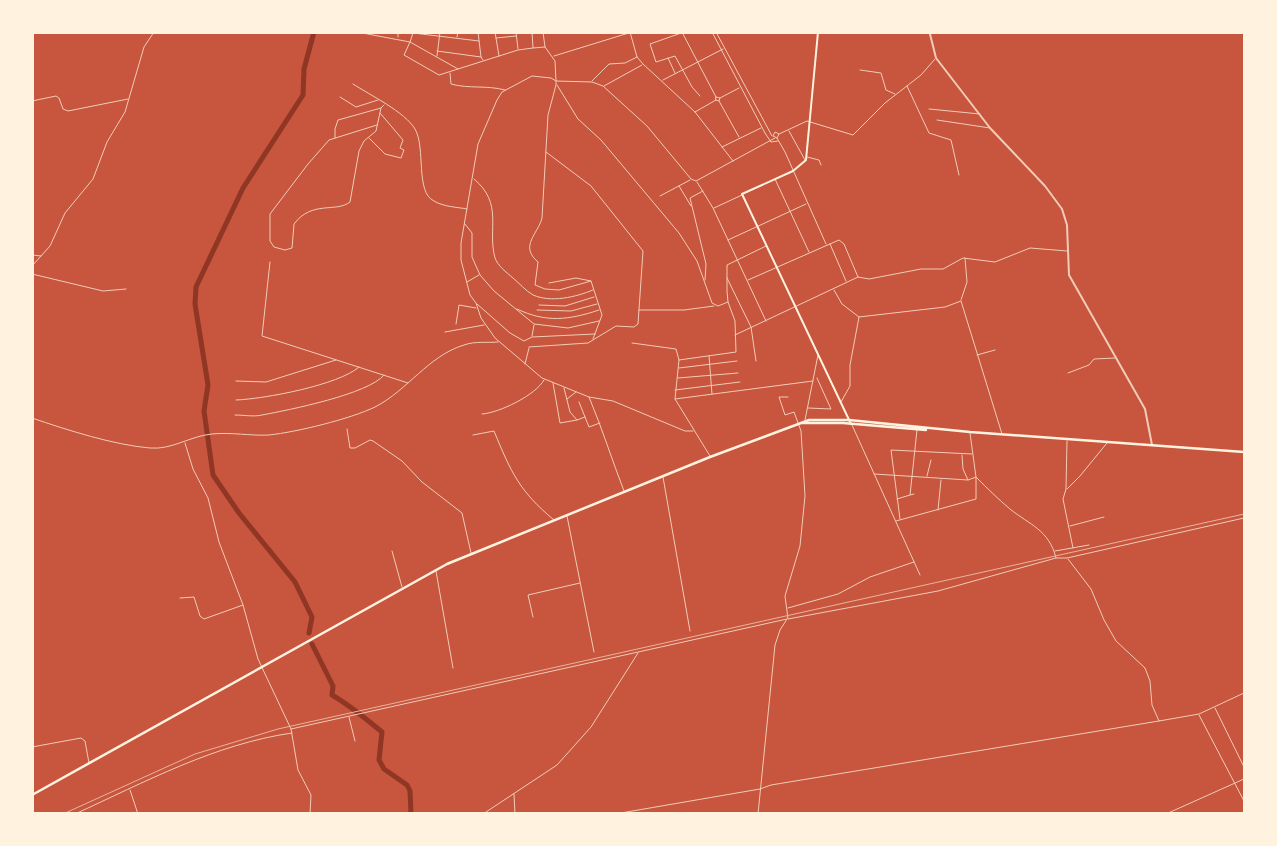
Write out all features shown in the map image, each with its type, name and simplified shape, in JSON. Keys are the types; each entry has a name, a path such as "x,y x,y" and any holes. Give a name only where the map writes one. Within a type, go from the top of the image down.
{"main road":[{"path":"818,32 806,158 793,171 742,194 851,424"},
{"path":"32,795 402,588 471,553 805,421 850,420 970,432 1244,452"},
{"path":"798,424 851,424 917,430 936,429"}],"street":[{"path":"32,266 54,240 65,213 93,179 102,151 121,120 144,48 154,32"},
{"path":"357,32 398,38 410,42 458,69"},
{"path":"398,32 398,38"},
{"path":"436,57 440,32"},
{"path":"457,38 458,32"},
{"path":"478,32 483,60"},
{"path":"495,32 499,56"},
{"path":"516,32 518,50"},
{"path":"532,32 533,48"},
{"path":"543,32 545,47 554,56 556,85 549,107 542,218 540,226 530,242 530,252 538,262 535,285 545,289 565,289 591,280"},
{"path":"712,32 740,88 771,142"},
{"path":"716,32 775,138 779,141 826,245"},
{"path":"479,41 413,33 404,55 439,75 518,50 545,47"},
{"path":"554,56 631,33 637,57 695,112 733,161"},
{"path":"700,96 675,56 656,62 650,44 683,33 716,100"},
{"path":"931,33 936,58 990,128 1045,186 1062,209 1067,225 1072,281 1145,408 1152,446"},
{"path":"496,38 516,36"},
{"path":"662,81 724,48"},
{"path":"437,51 481,57"},
{"path":"592,82 609,64 625,63 637,57"},
{"path":"668,58 675,73"},
{"path":"775,138 775,132 779,134 789,131 807,120 853,135 906,85 921,76 936,58"},
{"path":"603,86 643,64"},
{"path":"860,70 881,73 886,90 896,94"},
{"path":"450,71 451,84 464,87 494,87 506,90"},
{"path":"529,347 524,341 510,333 476,303 470,295 460,251 474,179 478,144 497,100 506,90 532,76 551,78 556,81 592,82 603,86 647,126 691,179 696,181 704,191 766,321"},
{"path":"353,84 385,104 412,126 416,132 422,157 423,185 428,197 437,203 467,209"},
{"path":"556,85 578,119 601,140 661,208 685,240 702,272 714,306"},
{"path":"906,85 929,132 951,140 959,174"},
{"path":"695,112 740,88"},
{"path":"32,101 56,96 63,110 66,111 129,98"},
{"path":"340,97 356,107 379,100"},
{"path":"716,97 719,99 740,138"},
{"path":"335,138 338,120 381,108 385,104"},
{"path":"377,125 329,140 272,209 269,220 270,241 274,247 286,250 292,248 294,224 312,210 320,207 345,205 350,202 359,151 364,141 376,131 381,108"},
{"path":"929,109 981,114"},
{"path":"369,137 385,154 401,158 404,150 400,148 403,140 380,112"},
{"path":"937,120 990,128"},
{"path":"722,146 762,127"},
{"path":"789,131 803,159 818,160 821,165"},
{"path":"696,181 771,142 779,134"},
{"path":"771,142 779,141"},
{"path":"529,347 581,344 616,326 637,327 643,251 591,186 545,151"},
{"path":"474,179 483,188 491,206 494,219 495,259 502,268 530,292 539,296 568,297 593,290"},
{"path":"660,196 691,179"},
{"path":"775,179 809,253"},
{"path":"679,186 693,209"},
{"path":"704,191 690,198 706,269 705,280"},
{"path":"713,208 742,194"},
{"path":"728,240 807,204"},
{"path":"464,223 472,232 472,257 480,275 494,292 534,324 568,328 599,321"},
{"path":"747,281 826,245 842,240 858,277"},
{"path":"829,244 847,282"},
{"path":"679,360 736,352 735,321 728,302 728,266 767,245"},
{"path":"735,335 858,277 869,279 921,269 943,269 965,258 995,262 1030,248 1068,251"},
{"path":"32,255 41,256"},
{"path":"965,258 967,282 961,301 1002,434"},
{"path":"270,262 262,336 408,383"},
{"path":"702,272 706,269"},
{"path":"32,274 103,291 126,289"},
{"path":"466,282 480,275"},
{"path":"549,283 576,278 591,280"},
{"path":"727,278 751,327 756,361"},
{"path":"591,280 602,315 593,339"},
{"path":"833,288 842,304 858,317 945,307 961,301"},
{"path":"539,304 565,306 595,296"},
{"path":"638,310 684,310 728,302"},
{"path":"476,303 485,324 499,342 544,379 588,397 613,401 685,431 694,431"},
{"path":"537,310 571,311 597,304"},
{"path":"456,324 459,305 477,308"},
{"path":"514,307 536,318 572,318 599,310"},
{"path":"841,402 850,386 850,365 858,317"},
{"path":"445,332 485,324"},
{"path":"532,337 534,324"},
{"path":"524,341 532,337 594,334"},
{"path":"32,418 129,446 152,448 184,442 211,434 270,434 352,416 388,400 430,362 458,347 473,343 499,342"},
{"path":"632,343 676,349 679,360 675,399 710,457"},
{"path":"525,364 529,347"},
{"path":"977,355 995,350"},
{"path":"805,421 818,355"},
{"path":"709,356 712,394"},
{"path":"1068,373 1089,365 1094,359 1116,358"},
{"path":"236,381 266,382 337,360"},
{"path":"678,368 737,361"},
{"path":"236,400 261,398 336,380 359,367"},
{"path":"677,378 738,373"},
{"path":"235,415 262,415 328,400 368,387 384,375"},
{"path":"808,408 831,409 817,378"},
{"path":"482,414 501,410 516,403 523,396 536,389 544,379"},
{"path":"675,399 813,381"},
{"path":"552,382 560,424 585,417"},
{"path":"675,390 740,382"},
{"path":"564,388 570,412 577,420"},
{"path":"567,399 576,392"},
{"path":"588,397 600,423 624,492"},
{"path":"758,814 775,644 780,630 788,619 785,596 800,546 805,496 801,431 794,412 785,415 779,397 788,397"},
{"path":"579,402 590,426 600,423"},
{"path":"851,424 920,575"},
{"path":"347,429 350,448 355,448 370,440 373,441 397,457 422,482 462,513 471,553"},
{"path":"910,495 917,430"},
{"path":"473,435 494,431 512,474 531,499 555,520"},
{"path":"896,521 976,499 976,476 970,432"},
{"path":"1067,439 1066,489 1063,499 1064,512 1070,526 1073,548"},
{"path":"184,442 193,469 206,492 218,542 243,605 253,644 291,729 298,770 311,796 310,814"},
{"path":"1066,489 1080,476 1107,442"},
{"path":"900,519 891,450 972,454"},
{"path":"962,454 968,480"},
{"path":"927,478 931,460"},
{"path":"874,474 968,480 976,476"},
{"path":"662,476 690,631"},
{"path":"976,476 1010,509 1051,541 1056,558"},
{"path":"938,510 941,479"},
{"path":"896,499 914,494"},
{"path":"567,515 594,652"},
{"path":"1070,526 1104,517"},
{"path":"291,729 788,619 938,591 1056,558 1067,558 1244,518"},
{"path":"1054,551 1089,545"},
{"path":"392,551 402,588"},
{"path":"1067,558 1091,589 1104,620 1116,641 1145,668 1150,681 1152,705 1159,721"},
{"path":"787,608 838,594 870,577 914,562"},
{"path":"436,570 453,668"},
{"path":"533,617 528,594 580,583"},
{"path":"180,598 196,598 200,616 204,619 243,605"},
{"path":"483,814 557,765 591,727 638,652"},
{"path":"615,814 760,789 771,785 1199,714 1244,693"},
{"path":"1215,707 1244,767"},
{"path":"1199,714 1244,801"},
{"path":"348,717 355,742"},
{"path":"76,814 204,757 259,738 292,733"},
{"path":"32,747 81,738 85,741 89,763"},
{"path":"1166,814 1244,779"},
{"path":"129,790 138,814"},
{"path":"514,794 515,814"}],"waterway":[{"path":"309,633 312,617 295,582 239,513 213,475 204,411 208,385 195,304 196,287 243,188 303,95 304,69 314,32"},
{"path":"312,644 333,686 332,695 382,732 379,760 384,769 407,785 410,791 411,814"}],"railway":[{"path":"63,814 195,754 278,729 1244,514"}]}
